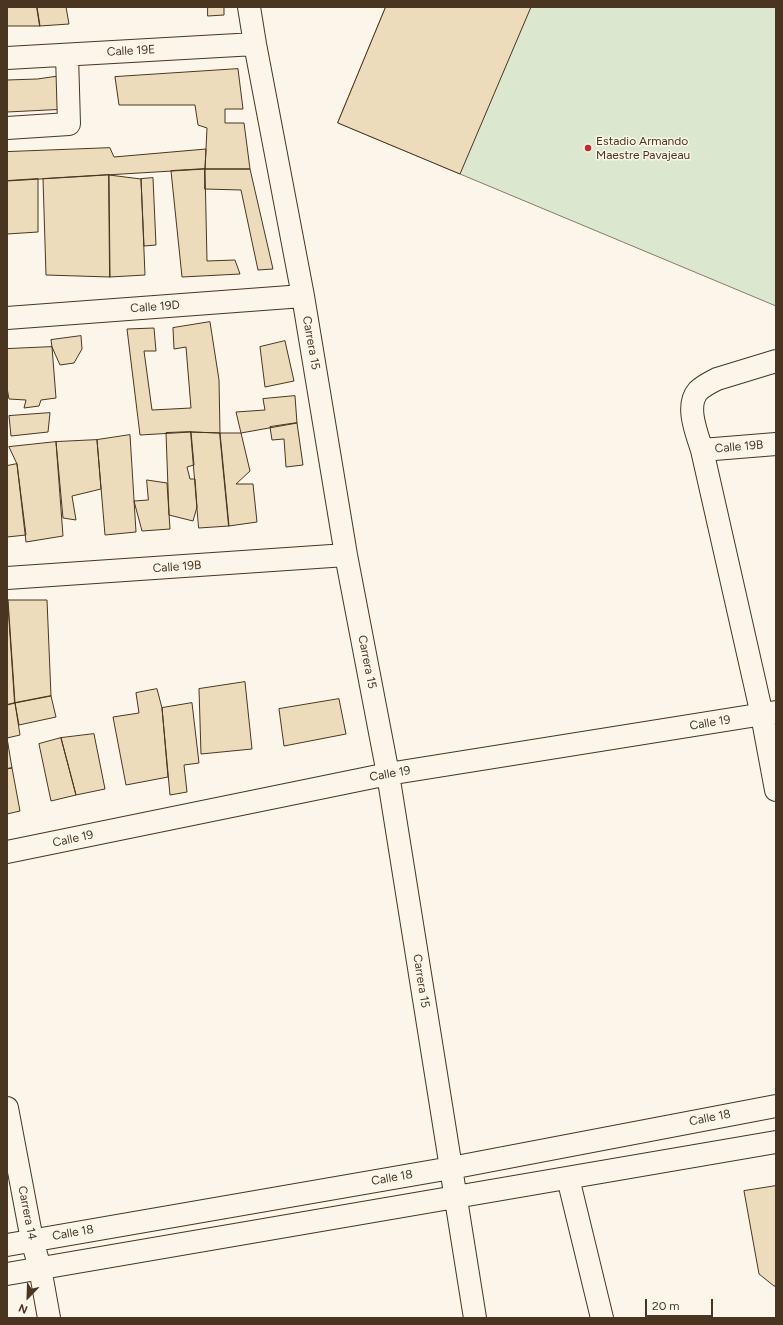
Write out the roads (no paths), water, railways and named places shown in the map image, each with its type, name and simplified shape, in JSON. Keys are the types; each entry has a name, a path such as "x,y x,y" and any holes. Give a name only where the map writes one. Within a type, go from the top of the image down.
{"street":[{"name":"Carrera 15","path":"249,7 303,296 346,555 388,774 475,1318"},
{"name":"Calle 19E","path":"7,58 255,44"},
{"path":"7,128 69,124 74,54"},
{"name":"Calle 19D","path":"7,318 303,296"},
{"path":"776,361 717,379 698,391 693,401 692,412 769,714 776,790"},
{"name":"Calle 19B","path":"702,450 776,444"},
{"name":"Calle 19B","path":"7,578 346,555"},
{"name":"Calle 19","path":"7,852 388,774 769,714"},
{"name":"Calle 18","path":"7,1245 451,1168 776,1106"},
{"name":"Carrera 14","path":"7,1108 32,1240 40,1268 49,1318"},
{"path":"7,1274 776,1142"},
{"path":"568,1178 602,1318"}],"place":[{"name":"Estadio Armando Maestre Pavajeau","path":"588,148"}]}
